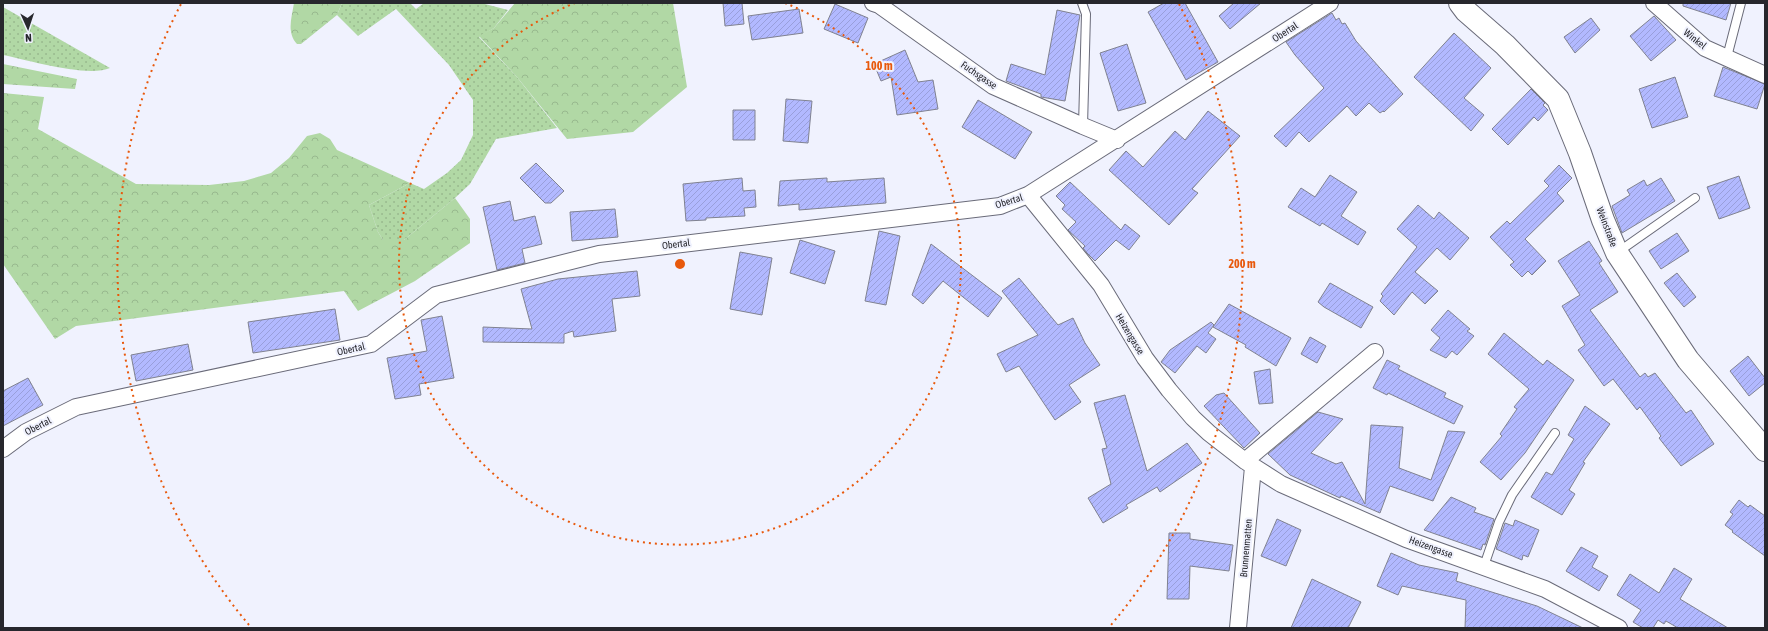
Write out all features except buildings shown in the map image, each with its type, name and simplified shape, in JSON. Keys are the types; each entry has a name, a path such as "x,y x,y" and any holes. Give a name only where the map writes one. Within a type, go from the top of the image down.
{"street":[{"name":"Fuchsgasse","path":"873,3 993,86 1117,140"},
{"name":"Obertal","path":"3,449 26,432 76,407 371,344 436,295 591,255 1000,206 1028,195 1117,140 1330,3"},
{"name":"Weinstraße","path":"1460,3 1466,11 1505,45 1558,99 1580,153 1617,253 1688,360 1765,450"},
{"name":"Winkel","path":"1654,3 1705,48 1765,75"},
{"name":"Heizengasse","path":"1028,195 1101,285 1145,358 1169,390 1199,423 1249,464 1281,484 1406,539 1545,589 1619,628"},
{"path":"1249,464 1375,352"},
{"name":"Brunnenmatten","path":"1238,628 1249,464"}],"lane":[{"path":"1082,3 1086,14 1083,126"},
{"path":"1727,57 1741,3"},
{"path":"1617,253 1694,198"},
{"path":"1484,566 1499,522 1512,495 1555,434"}],"green space":[{"path":"294,3 342,3 337,15 301,44 297,44 291,29"},
{"path":"342,3 410,3 416,9 424,3 481,3 508,10 494,28 479,37 517,77 557,128 496,139 470,184 455,198 404,240 383,240 378,232 369,205 410,183 424,189 447,173 461,160 473,135 473,100 449,65 396,9 358,36 337,15"},
{"path":"515,3 673,3 687,87 633,132 567,139 517,77 479,36 494,28"},
{"path":"3,7 110,68 100,71 73,70 3,55"},
{"path":"3,64 77,79 75,89 3,84"},
{"path":"3,93 44,97 38,129 136,184 209,185 244,181 271,173 289,158 307,136 320,133 330,139 337,150 410,183 369,205 378,232 383,240 404,240 455,198 470,219 470,243 415,281 358,311 344,291 76,326 55,339 3,264"}]}
